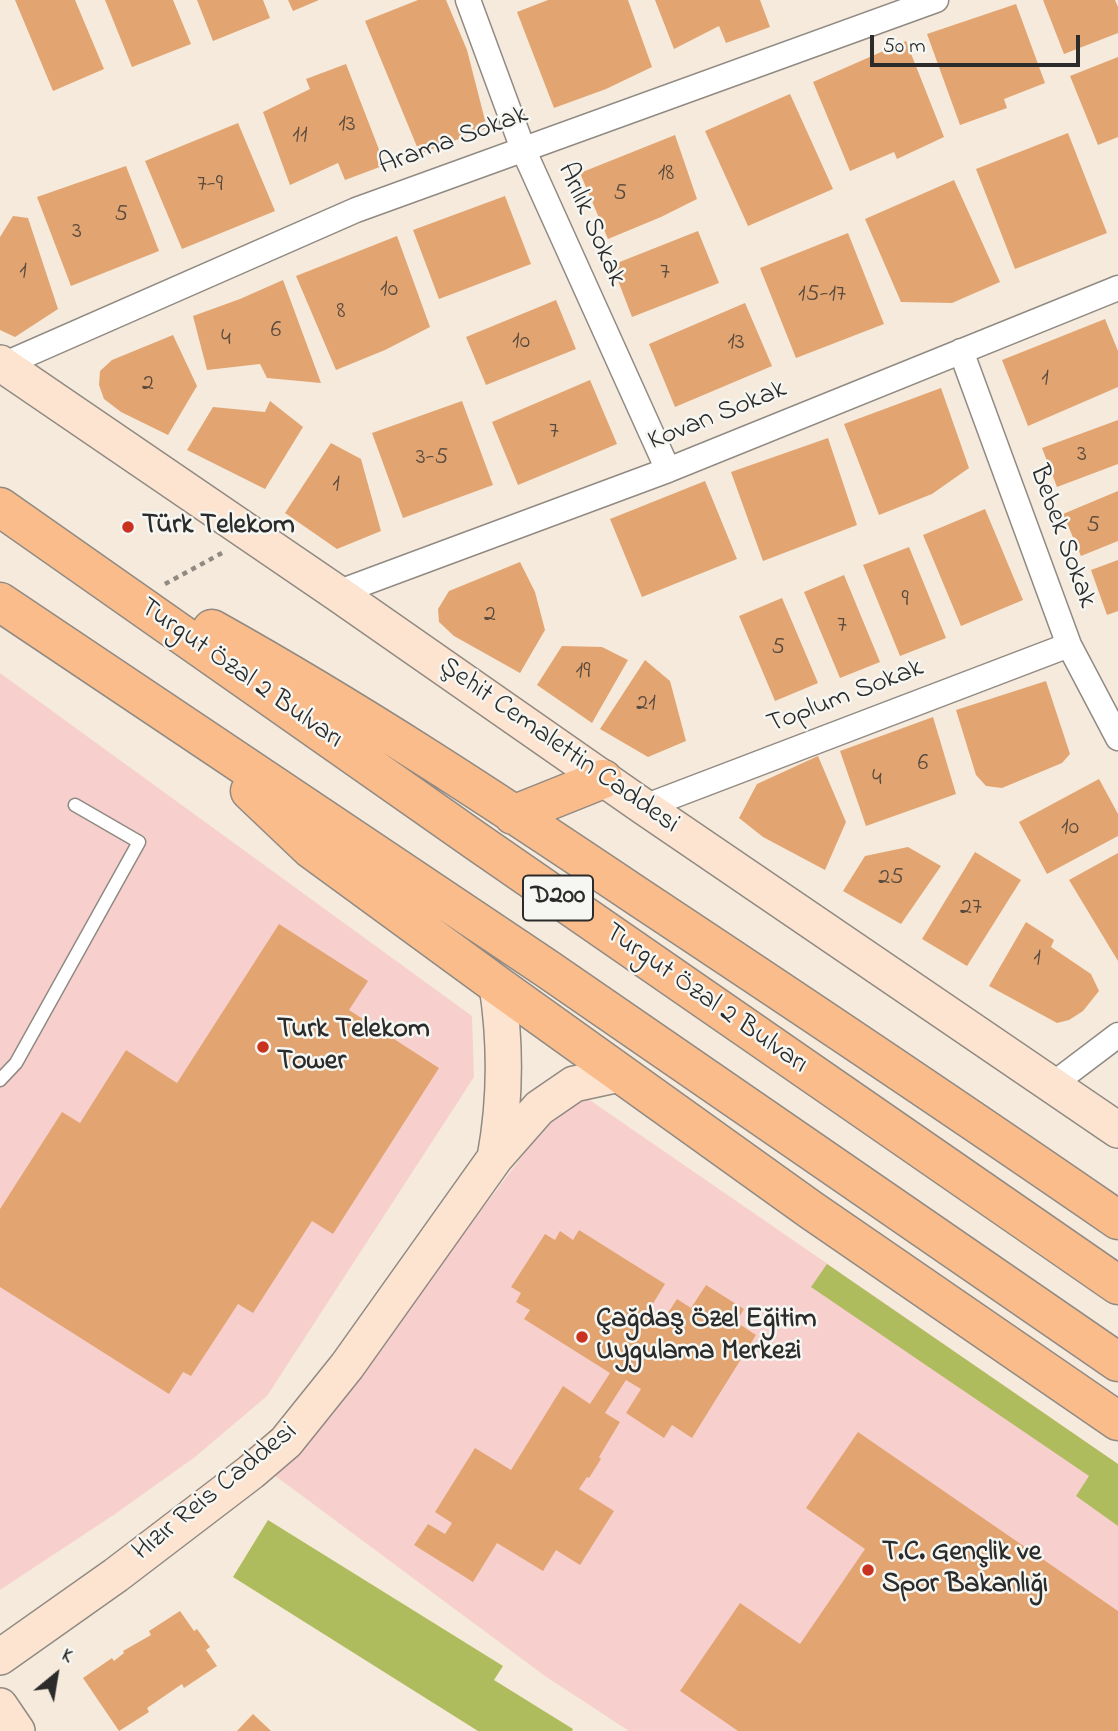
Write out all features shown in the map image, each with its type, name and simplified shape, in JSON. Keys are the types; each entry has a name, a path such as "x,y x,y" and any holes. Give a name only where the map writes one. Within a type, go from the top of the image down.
{"highway":[{"name":"Turgut Özal 2 Bulvarı","path":"9,513 299,678 513,814 814,1013 1118,1220"},
{"name":"Turgut Özal 2 Bulvarı","path":"9,513 487,849 1118,1285"},
{"name":"D200","path":"0,602 546,968 1118,1362"},
{"path":"172,717 311,849 811,1210 1118,1421"},
{"path":"513,814 603,779"}],"street":[{"name":"Arılık Sokak","path":"468,0 523,149 667,470"},
{"name":"Arama Sokak","path":"1,364 356,209 936,0"},
{"name":"Kovan Sokak","path":"337,593 667,470 1118,288"},
{"name":"Bebek Sokak","path":"961,351 1069,645 1118,738"},
{"name":"Şehit Cemalettin Caddesi","path":"1,364 1118,1130"},
{"name":"Toplum Sokak","path":"644,807 1069,645"},
{"name":"Hızır Reis Caddesi","path":"495,1158 501,1126 505,1069 503,1023 497,985"},
{"path":"1052,1085 1118,1035"},
{"name":"Hızır Reis Caddesi","path":"0,1657 116,1575 286,1442 347,1366 495,1158 539,1108 574,1084 620,1074"},
{"path":"0,1706 17,1731"}],"lane":[{"path":"0,1080 16,1063 139,842 75,805"}],"path":[{"path":"148,593 253,536"}],"shaded area":[{"path":"0,673 472,1016 474,1077 267,1396 195,1457 0,1590"},
{"path":"578,1092 1118,1464 1118,1731 629,1731 545,1676 270,1472 349,1386 529,1147"}],"green space":[{"path":"827,1264 1118,1464 1118,1526 1076,1496 1089,1476 811,1287"},
{"path":"268,1520 503,1666 494,1680 573,1729 572,1731 478,1731 233,1577"}],"building":[{"path":"15,0 75,0 104,69 53,91"},
{"path":"105,0 173,0 191,44 132,67"},
{"path":"197,0 263,0 270,18 213,41"},
{"path":"288,0 319,0 293,11"},
{"path":"418,0 446,0 467,50 487,128 420,154 365,21"},
{"path":"548,0 628,0 652,67 606,89 554,108 517,12"},
{"path":"655,0 760,0 770,27 726,43 719,26 674,49"},
{"path":"1043,0 1115,0 1118,7 1118,33 1064,54"},
{"path":"1016,4 1045,83 1004,99 1007,108 960,125 927,34"},
{"path":"906,41 944,137 897,159 894,152 850,171 813,82"},
{"path":"1118,57 1118,137 1098,145 1070,76"},
{"path":"346,64 385,165 345,180 338,163 290,185 263,112 310,89 306,79"},
{"path":"790,94 833,189 748,226 705,131"},
{"path":"238,123 275,211 182,249 145,161"},
{"path":"1068,133 1107,233 1015,269 976,169"},
{"path":"675,135 697,199 608,239 580,173"},
{"path":"126,166 159,251 71,286 37,197"},
{"path":"954,180 1000,282 952,303 901,302 865,219"},
{"path":"505,196 531,264 439,299 413,230"},
{"path":"13,216 28,218 58,309 15,337 0,330 0,237"},
{"path":"698,231 719,283 632,317 612,265"},
{"path":"848,233 884,324 796,358 760,268"},
{"path":"397,236 430,327 385,350 336,370 296,276"},
{"path":"283,280 321,383 267,378 260,364 207,370 193,316"},
{"path":"556,300 576,349 486,385 466,337"},
{"path":"745,303 772,366 675,407 649,344"},
{"path":"1105,319 1118,351 1118,387 1028,426 1002,360"},
{"path":"173,335 197,386 168,435 121,412 104,399 99,385 100,371 112,360"},
{"path":"590,380 617,444 518,485 492,422"},
{"path":"941,388 969,468 932,494 879,515 844,424"},
{"path":"270,401 303,427 265,489 187,450 213,407 265,412"},
{"path":"462,401 493,485 403,518 372,433"},
{"path":"1118,420 1118,464 1057,487 1042,448"},
{"path":"828,438 857,525 763,561 731,472"},
{"path":"331,443 361,459 381,531 337,549 285,513"},
{"path":"705,481 737,559 642,597 610,519"},
{"path":"1118,491 1118,541 1081,556 1063,514"},
{"path":"985,509 1023,600 961,626 923,535"},
{"path":"909,547 946,638 900,656 863,565"},
{"path":"1118,560 1118,611 1107,615 1091,570"},
{"path":"520,562 535,592 545,630 520,673 454,636 439,622 438,609 449,591"},
{"path":"844,575 880,662 840,678 804,592"},
{"path":"782,598 818,683 775,701 739,616"},
{"path":"562,646 602,647 628,660 592,723 537,685"},
{"path":"645,660 670,681 686,741 648,757 600,729"},
{"path":"1046,681 1070,754 1062,763 1002,788 986,786 976,775 956,710"},
{"path":"933,717 956,794 866,826 840,751"},
{"path":"818,756 846,822 825,870 763,837 739,818 757,784"},
{"path":"1099,779 1118,814 1118,836 1047,874 1019,822"},
{"path":"908,847 941,866 901,924 843,891 865,856"},
{"path":"975,852 1021,880 967,966 922,939"},
{"path":"1118,853 1118,961 1069,880"},
{"path":"1026,922 1054,940 1051,947 1091,974 1099,991 1083,1011 1069,1020 1057,1023 989,986"},
{"path":"279,924 368,981 349,1010 439,1068 333,1234 312,1221 253,1313 238,1304 191,1376 183,1372 169,1394 0,1287 0,1209 62,1112 80,1123 126,1050 177,1083"},
{"path":"579,1230 665,1284 649,1310 664,1319 677,1299 691,1308 706,1285 744,1309 736,1322 756,1335 692,1438 672,1425 664,1438 626,1413 641,1389 626,1380 605,1413 620,1422 599,1457 601,1459 579,1489 614,1511 580,1565 556,1550 543,1571 497,1543 473,1582 414,1545 428,1524 445,1534 452,1523 435,1512 475,1448 511,1470 563,1386 590,1404 610,1373 524,1319 530,1310 516,1302 521,1293 511,1287 545,1234 555,1240 560,1231 573,1240"},
{"path":"858,1432 1118,1611 1118,1731 738,1731 680,1691 740,1603 800,1644 865,1549 806,1508"},
{"path":"180,1611 210,1647 206,1650 217,1666 184,1688 182,1684 147,1708 149,1712 119,1731 83,1678 112,1658 114,1661 123,1651 151,1635 149,1631"},
{"path":"253,1714 271,1731 237,1731"}],"place":[{"name":"Türk Telekom","path":"128,527"},
{"name":"Turk Telekom Tower","path":"263,1047"},
{"name":"Çağdaş Özel Eğitim Uygulama Merkezi","path":"582,1337"},
{"name":"T.C. Gençlik ve Spor Bakanlığı","path":"868,1570"}]}
